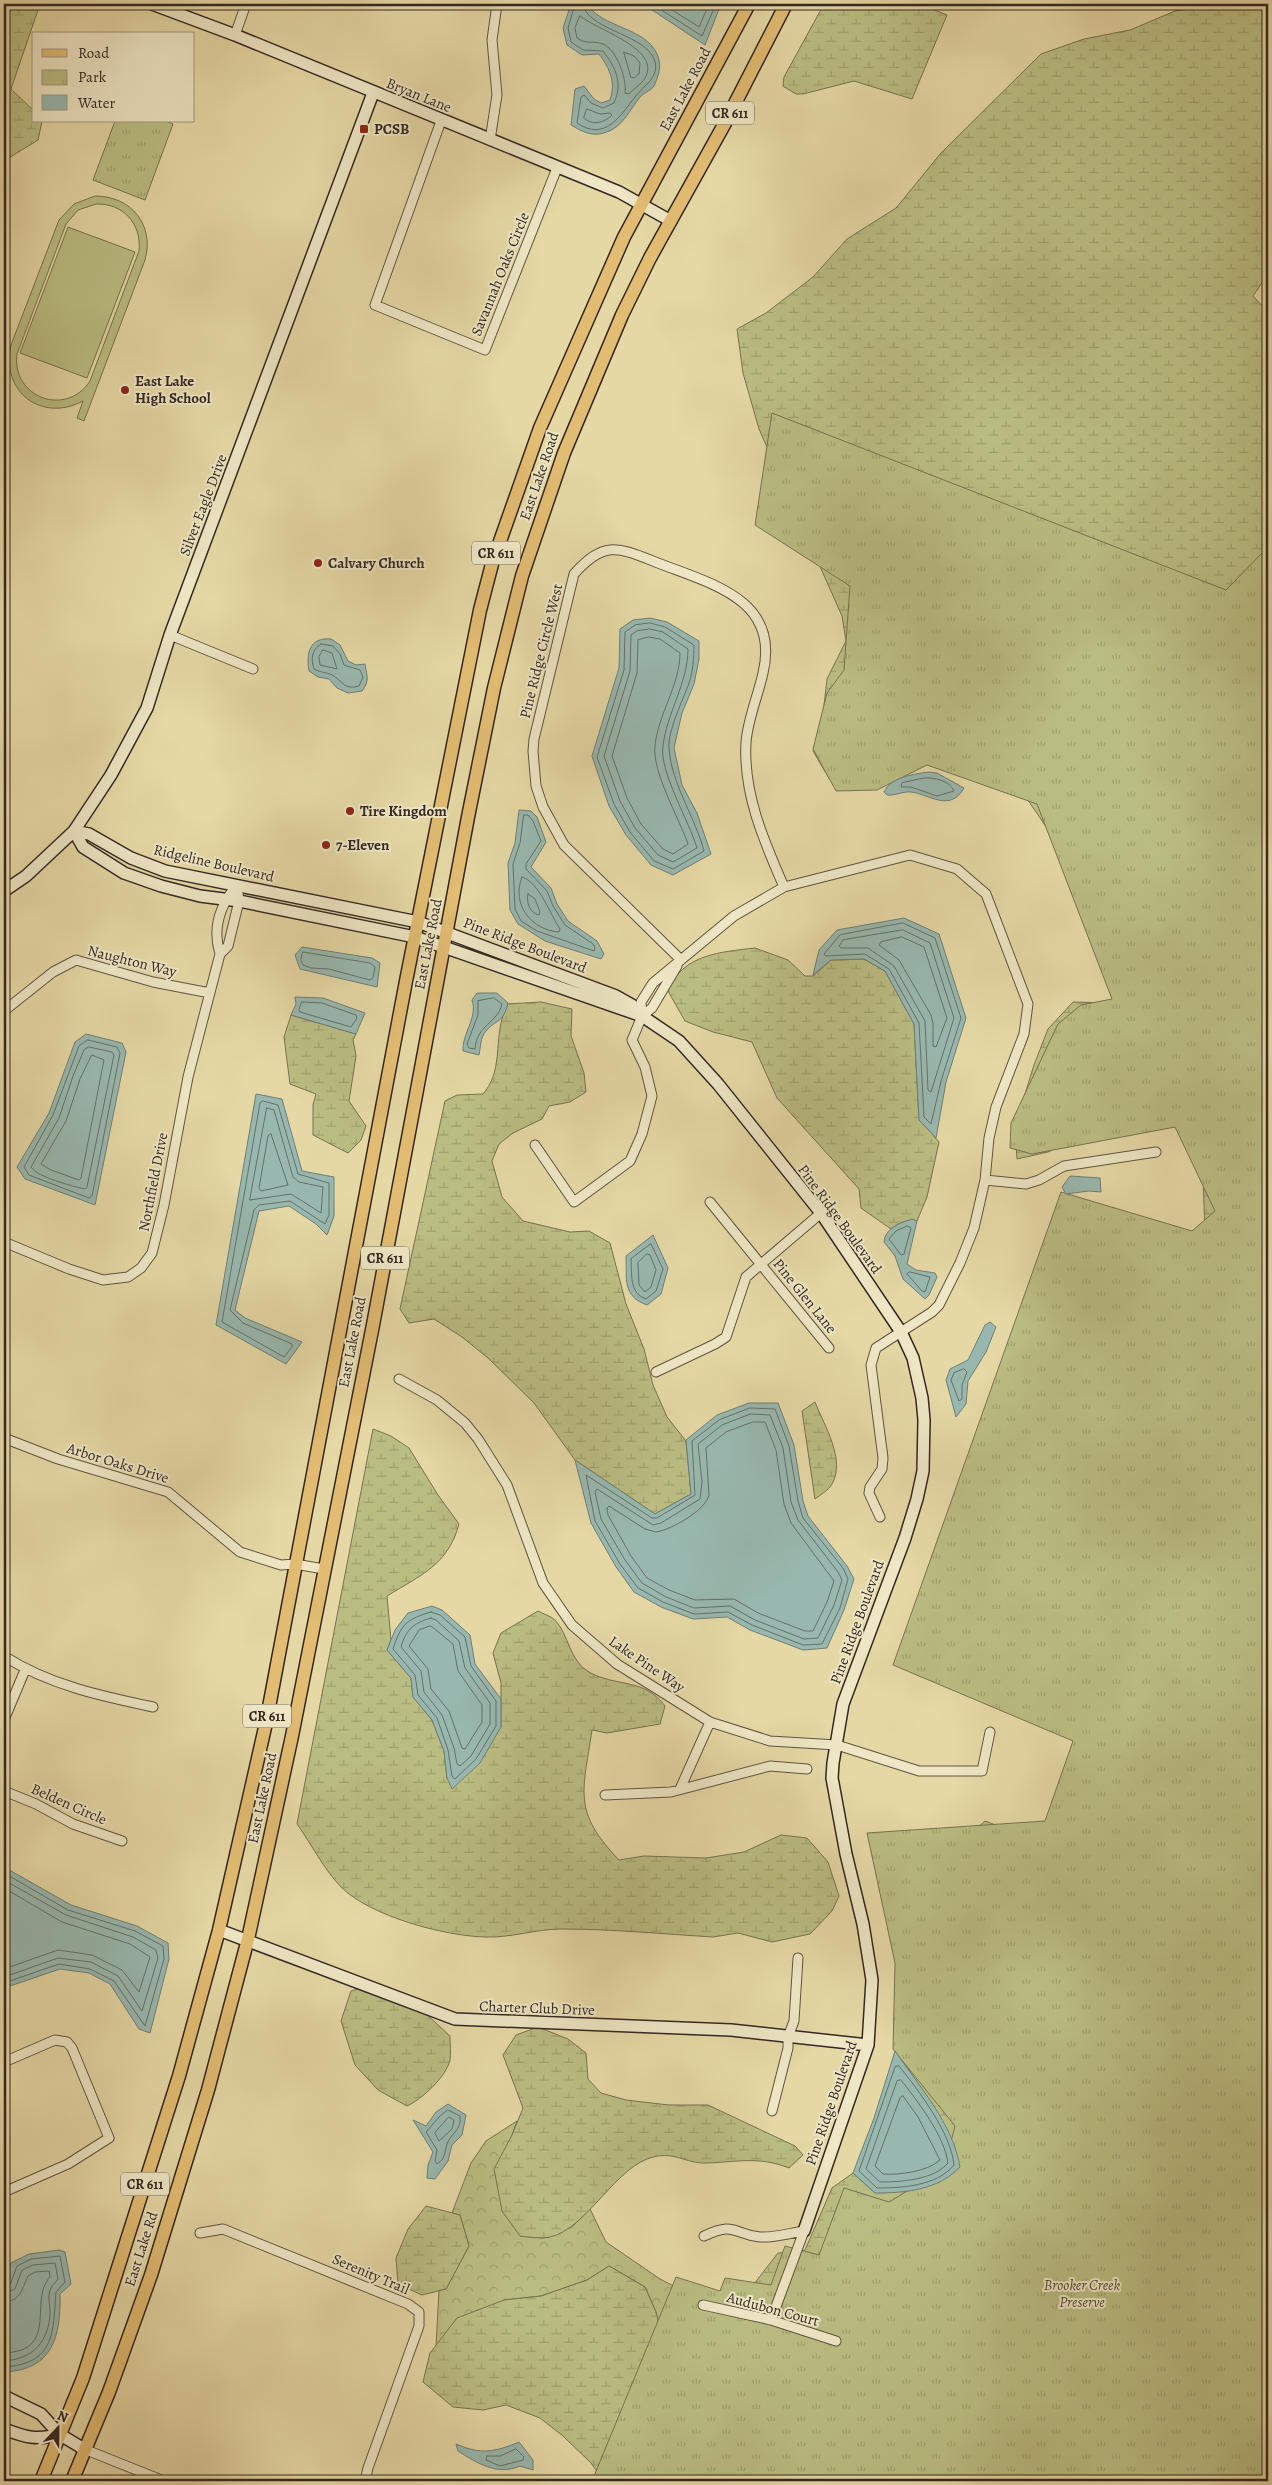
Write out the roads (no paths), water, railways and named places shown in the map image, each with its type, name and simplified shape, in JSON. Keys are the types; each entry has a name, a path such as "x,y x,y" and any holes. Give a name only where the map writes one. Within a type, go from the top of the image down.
{"main road":[{"name":"East Lake Road","path":"219,1930 266,1723 415,937 480,610 492,564 543,420 624,237 750,4"},
{"name":"East Lake Road","path":"248,1939 292,1736 491,706 522,576 564,453 588,390 622,314 725,123 786,4"},
{"name":"East Lake Rd","path":"59,2434 83,2378 162,2133 219,1930"},
{"name":"East Lake Rd","path":"84,2449 109,2392 151,2275 208,2090 248,1939"},
{"name":"CR 611","path":"41,2481 59,2434"},
{"name":"CR 611","path":"72,2481 84,2449"}],"street":[{"name":"Bryan Lane","path":"152,4 235,35 441,121 619,192 671,221"},
{"path":"235,35 246,4"},
{"path":"490,140 497,95 492,40 497,4"},
{"name":"Silver Eagle Drive","path":"4,891 26,876 74,831 111,775 146,708 170,635 373,93"},
{"name":"Savannah Oaks Circle","path":"441,121 375,304 485,350 557,168"},
{"name":"Pine Ridge Circle West","path":"682,960 564,845 543,807 536,786 533,751 534,739 574,574 586,560 602,550 622,549 732,592 751,609 761,623 767,645 763,672 752,709 746,743 749,789 761,836 784,887"},
{"path":"170,635 253,669"},
{"name":"Ridgeline Boulevard","path":"74,831 89,834 130,858 165,871 418,922 448,932"},
{"name":"Ridgeline Boulevard","path":"74,831 83,847 124,872 160,886 415,937 445,947"},
{"path":"535,1145 574,1202 630,1160 642,1134 652,1096 645,1067 632,1040 642,1016 641,1002 653,983 734,916 784,887 910,855 957,869 986,894 1028,1004 1024,1034 996,1107 989,1138 985,1180 974,1228 960,1263 939,1305 932,1312 876,1348 871,1365 883,1458 882,1469 870,1487 869,1493 880,1517"},
{"name":"Northfield Drive","path":"220,954 215,939 225,899 237,885"},
{"name":"Northfield Drive","path":"4,1242 77,1272 103,1280 128,1277 141,1268 153,1251 188,1077 220,954 228,946 239,901 237,885"},
{"name":"Pine Ridge Boulevard","path":"448,932 616,996 632,1005 642,1016 679,1041 718,1084 821,1213 901,1332 913,1358 922,1398 924,1420 923,1471 905,1538 843,1704 832,1778 872,1980 868,2045 772,2320"},
{"name":"Pine Ridge Boulevard","path":"445,947 642,1016"},
{"name":"Naughton Way","path":"4,1011 53,972 76,960 153,982 210,993"},
{"path":"985,1180 1026,1184 1039,1180 1064,1166 1156,1152"},
{"name":"Pine Glen Lane","path":"710,1202 829,1348"},
{"name":"Pine Glen Lane","path":"656,1372 726,1337 746,1277 760,1262 821,1213"},
{"name":"Lake Pine Way","path":"398,1379 437,1400 465,1423 478,1438 507,1485 543,1583 572,1626 618,1664 710,1722 770,1741 836,1745 919,1770 982,1771 990,1732"},
{"name":"Arbor Oaks Drive","path":"4,1438 58,1459 168,1492 240,1552 282,1565 295,1564 324,1569"},
{"path":"4,1656 25,1670 85,1693 153,1707"},
{"path":"4,1720 25,1670"},
{"path":"680,1789 710,1722"},
{"path":"605,1795 671,1792 770,1766 807,1769"},
{"name":"Belden Circle","path":"4,1791 36,1804 73,1824 122,1841"},
{"name":"Charter Club Drive","path":"219,1930 248,1939 455,2019 731,2030 868,2045"},
{"path":"772,2111 788,2048 788,2037 794,2021 798,1958"},
{"path":"4,2062 55,2040 67,2042 72,2048 109,2138 68,2164 4,2192"},
{"name":"Serenity Trail","path":"200,2233 223,2228 408,2304 419,2312 419,2326 368,2468 366,2481"},
{"path":"704,2236 721,2228 739,2230 759,2237 804,2231"},
{"name":"Audubon Court","path":"703,2305 772,2320 836,2341"},
{"path":"4,2396 42,2414 59,2434 84,2449 164,2481"},
{"path":"4,2429 22,2436 42,2439 59,2434"}],"water":[{"path":"571,4 587,4 603,18 643,38 651,45 659,58 658,77 654,86 641,96 621,123 611,131 600,134 591,134 571,125 575,89 584,86 594,99 601,103 610,100 612,81 609,70 599,54 582,55 567,45 563,28"},
{"path":"643,4 721,4 705,45"},
{"path":"650,618 667,622 699,641 699,659 694,684 682,713 674,748 682,785 697,813 711,854 673,875 651,865 626,835 609,806 592,756 619,668 620,629 633,620"},
{"path":"331,639 340,645 348,661 356,665 365,664 367,681 362,691 348,693 337,688 329,679 318,677 309,671 308,659 311,648 318,641"},
{"path":"929,772 937,773 964,788 958,795 946,801 918,793 905,792 887,795 884,792 887,787 897,780 910,775"},
{"path":"519,810 531,811 537,817 546,842 531,867 551,888 557,904 568,921 597,941 604,954 601,959 545,941 518,924 510,910 508,863 515,843"},
{"path":"904,918 939,934 966,1018 946,1082 936,1138 919,1120 914,1024 885,971 864,959 831,960 813,975 819,950 837,930"},
{"path":"302,947 372,958 380,963 377,987 300,969 295,955"},
{"path":"477,993 497,993 508,1003 504,1015 484,1034 479,1055 463,1051 463,1044 472,1019 472,1000"},
{"path":"295,997 323,998 365,1013 356,1034 291,1015 296,1004"},
{"path":"86,1034 122,1043 126,1052 95,1205 25,1179 17,1167 49,1113 75,1042"},
{"path":"256,1094 282,1099 302,1171 334,1177 334,1216 327,1235 316,1224 289,1206 259,1211 235,1310 245,1318 302,1342 286,1364 216,1325"},
{"path":"1070,1176 1100,1178 1101,1192 1089,1191 1066,1194 1062,1187"},
{"path":"912,1219 917,1221 907,1264 916,1270 935,1273 937,1277 929,1295 925,1299 903,1279 895,1256 884,1242 890,1230 898,1224"},
{"path":"653,1235 668,1268 661,1294 647,1305 633,1297 630,1292 626,1279 626,1256"},
{"path":"990,1322 996,1327 986,1352 968,1381 966,1404 956,1417 946,1380 950,1369 968,1360 985,1325"},
{"path":"749,1403 778,1403 794,1445 803,1501 808,1516 847,1566 854,1579 844,1610 827,1648 803,1650 750,1630 727,1617 693,1619 661,1607 634,1592 616,1567 591,1523 575,1460 655,1514 691,1494 686,1440 717,1415"},
{"path":"432,1606 442,1610 470,1635 475,1664 501,1699 501,1727 480,1763 452,1789 447,1778 444,1751 432,1720 413,1697 411,1678 387,1650 395,1630 408,1613"},
{"path":"4,1867 71,1905 137,1926 168,1943 169,1959 150,2033 139,2029 110,1984 89,1973 60,1969 4,1988"},
{"path":"895,2051 943,2121 956,2151 960,2167 942,2181 921,2189 875,2193 853,2173 874,2118"},
{"path":"448,2104 466,2115 462,2135 452,2145 448,2161 435,2179 427,2178 428,2165 433,2152 413,2120 426,2126 436,2112"},
{"path":"59,2250 65,2252 71,2284 60,2294 59,2324 56,2337 44,2358 34,2365 21,2370 4,2372 4,2289 11,2263 29,2254"},
{"path":"519,2442 533,2460 533,2470 520,2466 503,2470 488,2467 458,2451 456,2444 473,2450 488,2451"}],"place":[{"name":"PCSB","path":"364,129"},
{"name":"East Lake High School","path":"125,390"},
{"name":"Calvary Church","path":"318,563"},
{"name":"Tire Kingdom","path":"350,811"},
{"name":"7-Eleven","path":"326,845"}],"park label":[{"name":"Brooker Creek Preserve","path":"1082,2294"}]}
